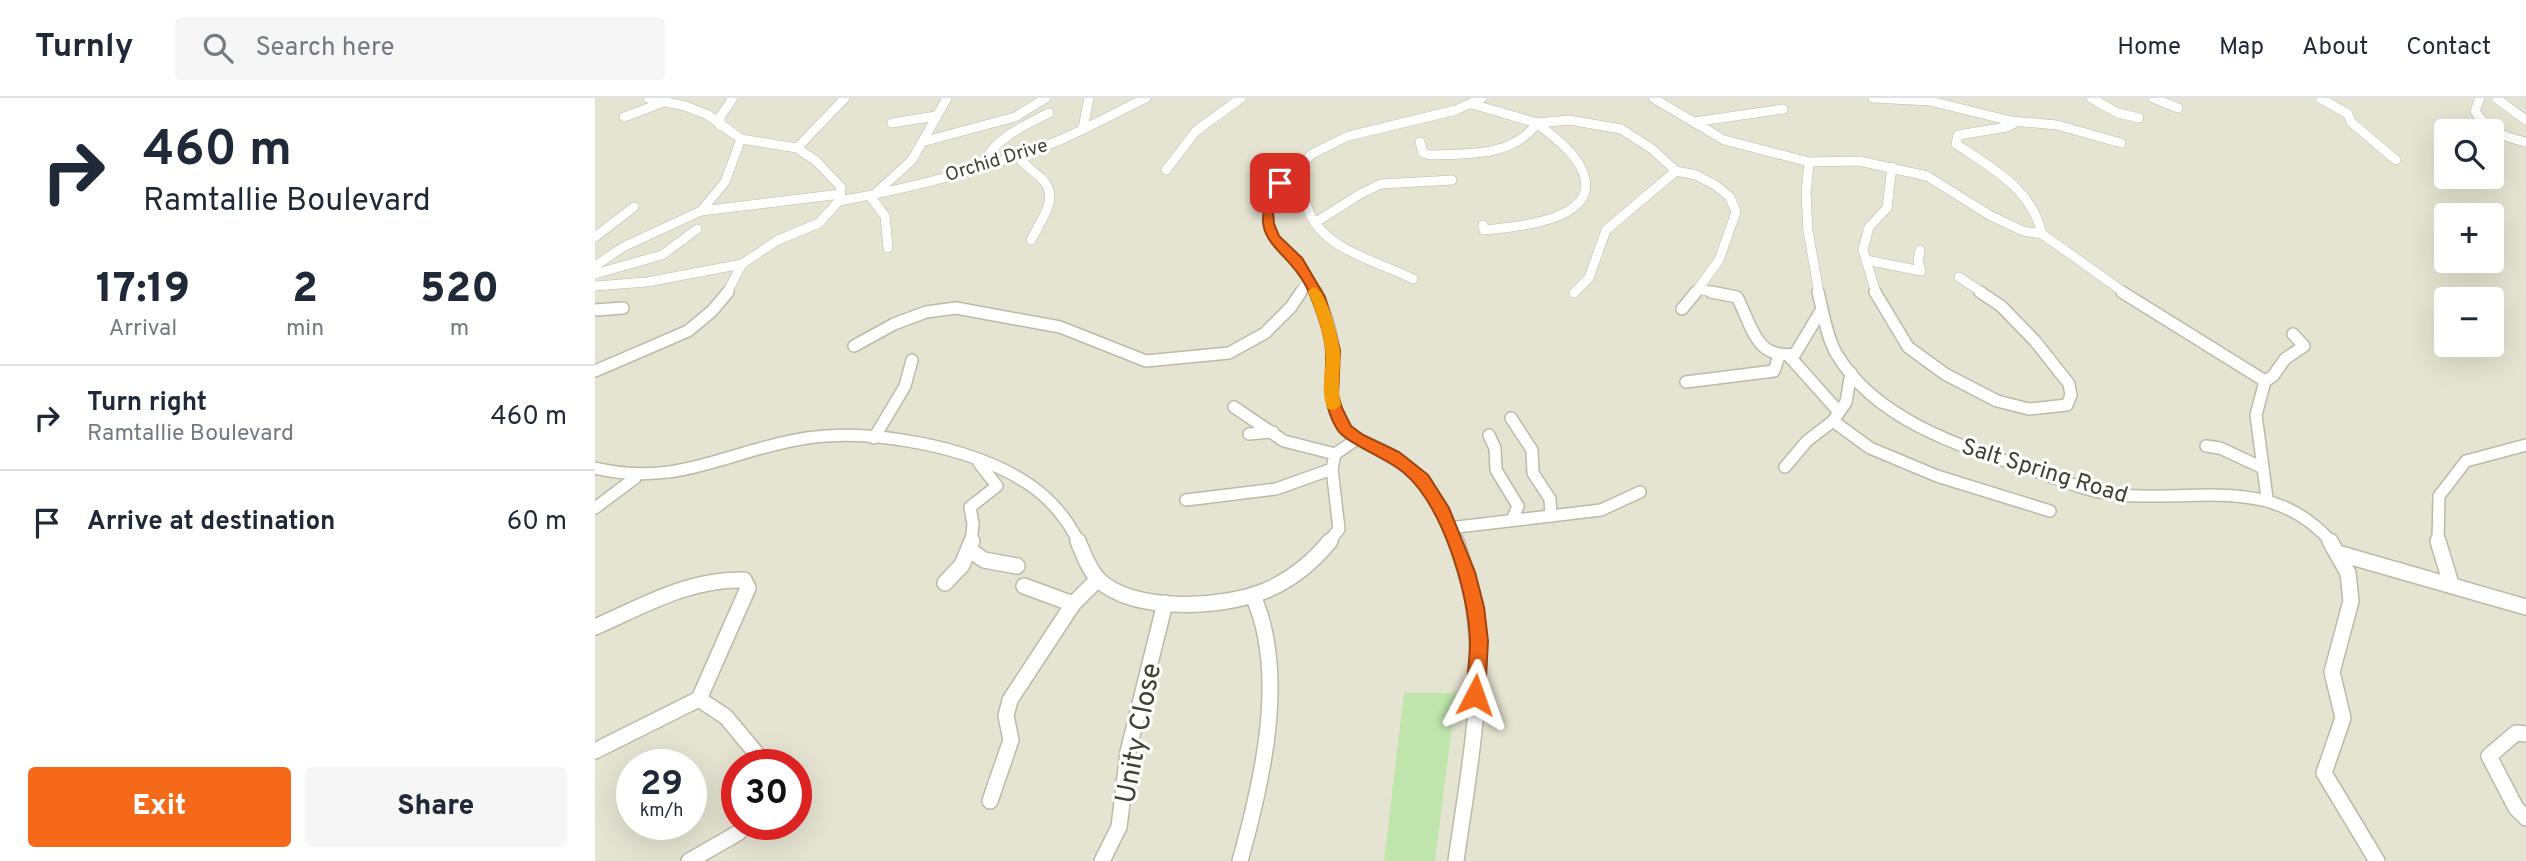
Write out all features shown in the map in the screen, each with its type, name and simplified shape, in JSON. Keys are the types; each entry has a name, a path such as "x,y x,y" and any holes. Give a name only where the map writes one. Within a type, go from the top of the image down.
{"street":[{"path":"720,126 720,117 733,98"},
{"path":"797,148 845,98"},
{"path":"888,248 885,216 871,195 912,160 948,98"},
{"path":"922,142 1015,117 1047,98"},
{"path":"1083,128 1089,98"},
{"name":"Orchid Drive","path":"840,198 871,195 1019,156 1146,98"},
{"path":"1166,170 1196,131 1241,98"},
{"path":"1456,861 1469,777 1479,641 1475,607 1466,572 1441,508 1422,479 1394,456 1357,439 1345,429 1334,408 1331,395 1333,365 1329,332 1318,297 1298,261 1273,237 1267,212 1275,192 1299,164 1339,138 1373,127 1472,104 1482,98"},
{"path":"1653,98 1712,135 1727,141 1797,156 1809,162 1859,161 1892,166 1927,176 1991,216 2023,230 2042,233 2144,307 2265,381"},
{"path":"1873,98 1930,101 2011,121 2057,125 2121,143"},
{"path":"2091,98 2118,113 2139,118"},
{"path":"2153,98 2178,108"},
{"path":"2320,98 2348,114 2351,121 2396,160"},
{"path":"2480,98 2475,111 2483,125 2503,136 2526,142"},
{"path":"2496,98 2526,120"},
{"path":"595,286 647,282 742,264 778,240 819,223 840,198 841,187 815,161 797,148 741,139 708,115 685,106 652,99"},
{"path":"624,117 665,102"},
{"path":"1472,104 1537,124 1569,120 1621,129 1652,149 1676,171 1696,175 1730,197 1736,212 1719,260 1682,309"},
{"path":"1694,122 1783,109"},
{"path":"983,164 985,155 1007,136 1049,113"},
{"path":"892,123 936,116"},
{"path":"2011,121 2013,124 2007,127 1958,135 1956,144 2017,187 2042,223 2042,233"},
{"path":"1420,142 1423,153 1430,155 1501,149 1527,139 1537,124"},
{"path":"1483,225 1484,230 1550,219 1576,209 1584,198 1587,187 1582,168 1537,124"},
{"path":"701,211 725,182 741,139"},
{"path":"1019,156 1026,170 1042,179 1051,198 1049,211 1031,240"},
{"name":"Salt Spring Road","path":"1809,162 1811,170 1807,192 1807,228 1822,309 1835,351 1851,373 1881,400 1948,440 2070,482 2110,494 2140,498 2244,494 2267,498 2290,506 2332,541 2341,554 2351,589 2350,616 2332,671 2335,691 2343,713 2341,727 2331,744 2324,773 2377,861"},
{"path":"1299,164 1311,217 1334,242 1413,279"},
{"path":"1892,166 1887,208 1869,228 1863,250 1877,297 1908,347 1925,361 1997,401 2029,409 2067,405 2071,395 2069,384 2035,341 2001,306 1959,277"},
{"path":"1574,293 1589,278 1606,230 1676,171"},
{"path":"1316,222 1338,211 1354,197 1392,182 1452,180"},
{"path":"595,266 623,247 701,211 840,198"},
{"path":"595,238 634,206"},
{"path":"595,274 662,255 697,229"},
{"path":"595,238 623,247"},
{"path":"1866,260 1921,271 1918,261 1920,250"},
{"path":"595,370 688,331 725,296 742,264"},
{"path":"854,346 915,316 956,308 1061,327 1146,361 1216,355 1229,353 1265,333 1291,307 1308,280"},
{"path":"1698,289 1737,297 1761,346 1773,355 1795,354 1822,309"},
{"path":"595,310 623,308"},
{"path":"2265,381 2273,378 2288,357 2300,352 2304,346 2293,334"},
{"path":"1686,382 1774,371 1784,356"},
{"path":"1784,356 1836,416 1870,448 1937,476 2050,511"},
{"path":"874,438 905,386 912,360"},
{"path":"1785,467 1807,440 1836,416 1846,402 1851,373"},
{"path":"2265,381 2256,415 2267,498"},
{"path":"1234,407 1284,441 1335,454"},
{"path":"1511,418 1532,450 1533,473 1550,499 1551,516"},
{"path":"1249,434 1273,432"},
{"path":"1489,435 1495,448 1496,470 1518,506 1512,520"},
{"path":"595,468 635,478 661,476 807,438 855,436 926,446 977,460 1011,473 1036,488 1054,503 1066,518 1098,579 1115,591 1138,599 1196,605 1253,597 1289,579 1326,548 1339,529 1332,469 1335,454 1357,439"},
{"path":"2451,584 2438,543 2438,496 2466,461 2526,445"},
{"path":"2206,446 2220,448 2263,468"},
{"path":"944,583 960,571 969,550 974,522 970,507 997,486 977,460"},
{"path":"1186,500 1276,489 1332,469"},
{"path":"595,508 635,478"},
{"path":"1449,528 1601,510 1640,492"},
{"path":"969,550 984,560 1017,566"},
{"path":"2341,554 2526,607"},
{"path":"595,627 696,585 730,578 744,580 748,588 699,699 595,751"},
{"path":"990,801 1011,740 1006,716 1010,700 1073,604 1098,579"},
{"path":"1024,586 1073,604"},
{"path":"1240,861 1250,830 1261,763 1270,665 1264,622 1253,597"},
{"name":"Unity Close","path":"1102,861 1119,827 1128,752 1165,603"},
{"path":"699,699 726,717 753,749"},
{"path":"2526,734 2516,733 2489,756 2516,808 2526,818"},
{"path":"689,861 726,840"}],"shaded area":[{"path":"595,98 2526,98 2526,861 595,861"}],"green space":[{"path":"1404,693 1456,693 1435,861 1384,861"}],"slow traffic":[{"path":"1314,291 1324,314 1333,350 1331,395 1334,405"}],"route":[{"path":"1280,183 1267,212 1268,224 1273,237 1298,261 1318,297 1333,350 1331,395 1334,408 1345,429 1357,439 1394,456 1422,479 1441,508 1466,572 1475,607 1479,641 1475,695"}]}
